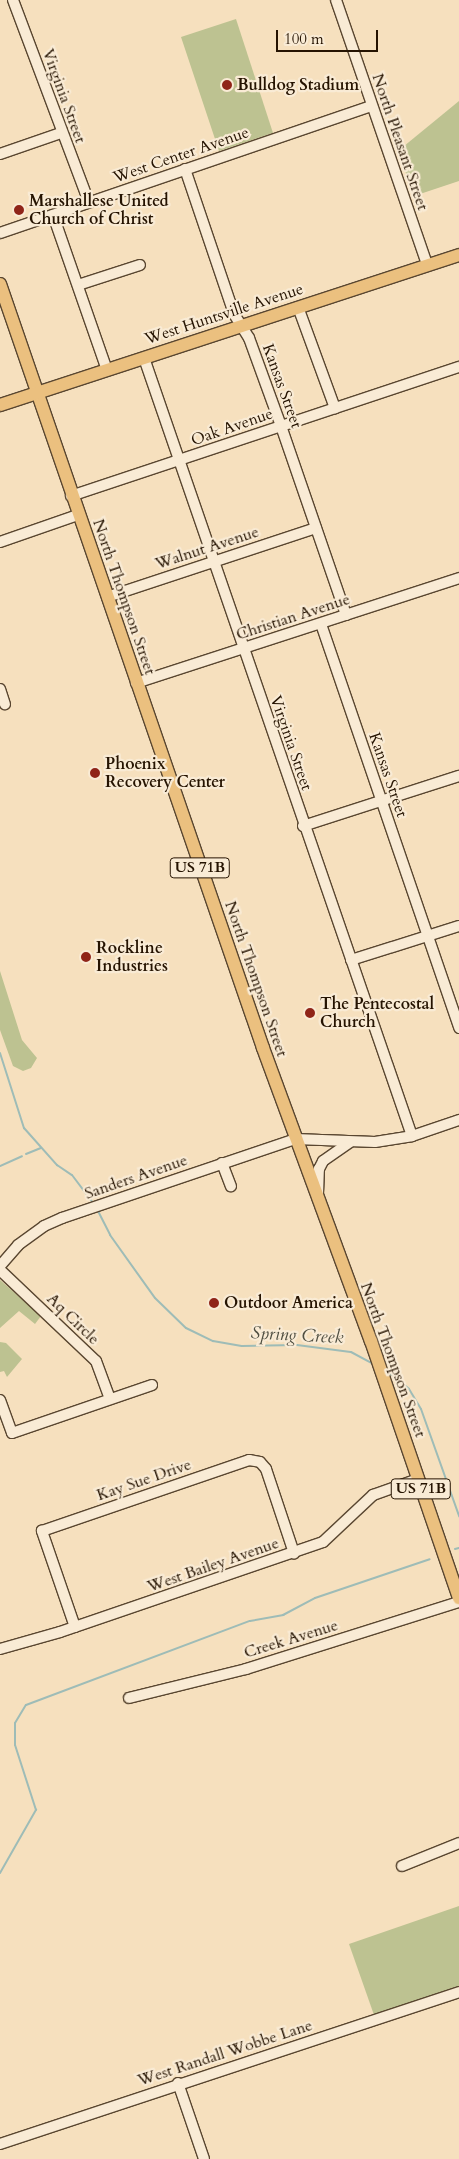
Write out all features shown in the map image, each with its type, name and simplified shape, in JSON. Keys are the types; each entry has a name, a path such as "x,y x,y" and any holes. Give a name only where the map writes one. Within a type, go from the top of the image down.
{"main road":[{"name":"West Huntsville Avenue","path":"0,405 459,254"},
{"name":"North Thompson Street","path":"0,284 294,1139 371,1341 459,1600"}],"street":[{"name":"Virginia Street","path":"13,0 61,133 90,202"},
{"name":"North Pleasant Street","path":"336,0 427,265"},
{"name":"West Center Avenue","path":"0,233 371,106"},
{"path":"0,154 61,133"},
{"name":"Kansas Street","path":"185,169 234,314 242,326 282,426 346,615"},
{"path":"53,215 107,370"},
{"path":"78,285 140,265"},
{"path":"298,307 335,408"},
{"name":"Virginia Street","path":"144,358 303,826 412,1136"},
{"name":"Oak Avenue","path":"72,496 459,367"},
{"path":"0,542 78,515"},
{"name":"Walnut Avenue","path":"107,597 316,528"},
{"name":"Christian Avenue","path":"136,683 459,578"},
{"name":"Kansas Street","path":"321,624 459,1028"},
{"path":"0,689 5,704"},
{"path":"303,826 459,776"},
{"path":"351,960 459,926"},
{"path":"294,1139 375,1142 412,1136 459,1120"},
{"name":"Sanders Avenue","path":"0,1266 18,1245 44,1226 294,1139"},
{"path":"318,1200 319,1169 324,1161 350,1142"},
{"path":"222,1163 231,1186"},
{"name":"Aq Circle","path":"0,1270 96,1362 110,1399"},
{"path":"0,1400 12,1433 152,1385"},
{"name":"Kay Sue Drive","path":"75,1627 42,1531 249,1460 260,1462 266,1469 294,1553"},
{"name":"West Bailey Avenue","path":"0,1649 75,1627 294,1553 331,1536 373,1495 418,1479"},
{"name":"Creek Avenue","path":"129,1698 246,1669 459,1600"},
{"path":"402,1866 459,1843"},
{"name":"West Randall Wobbe Lane","path":"0,2144 178,2083 459,1992"},
{"path":"178,2083 204,2159"}],"green space":[{"name":"Bulldog Stadium","path":"236,19 273,133 219,151 181,37"},
{"path":"459,101 459,181 414,196 398,151"},
{"path":"0,971 22,1040 37,1058 31,1068 23,1071 13,1066 0,1030"},
{"path":"0,1280 41,1316 35,1324 19,1311 0,1328"},
{"path":"0,1342 6,1343 22,1359 7,1377 4,1371 0,1372"},
{"path":"459,1906 459,1986 374,2015 349,1944"}],"waterway":[{"name":"Spring Creek","path":"0,1053 24,1128 57,1165 72,1175 92,1202"},
{"path":"26,1154 41,1148"},
{"path":"0,1166 22,1156"},
{"name":"Spring Creek","path":"98,1211 110,1235 155,1298 186,1328 213,1341 242,1346 297,1345 351,1352 372,1363"},
{"name":"Spring Creek","path":"387,1371 409,1389 421,1409 459,1516"},
{"path":"455,1549 459,1548"},
{"path":"0,1873 36,1810 15,1745 15,1723 26,1705 250,1621 283,1615 315,1598 430,1559"}],"place":[{"name":"Bulldog Stadium","path":"227,85"},
{"name":"Marshallese United Church of Christ","path":"19,210"},
{"name":"Phoenix Recovery Center","path":"95,773"},
{"name":"Rockline Industries","path":"86,957"},
{"name":"The Pentecostal Church","path":"310,1013"},
{"name":"Outdoor America","path":"214,1303"}]}
